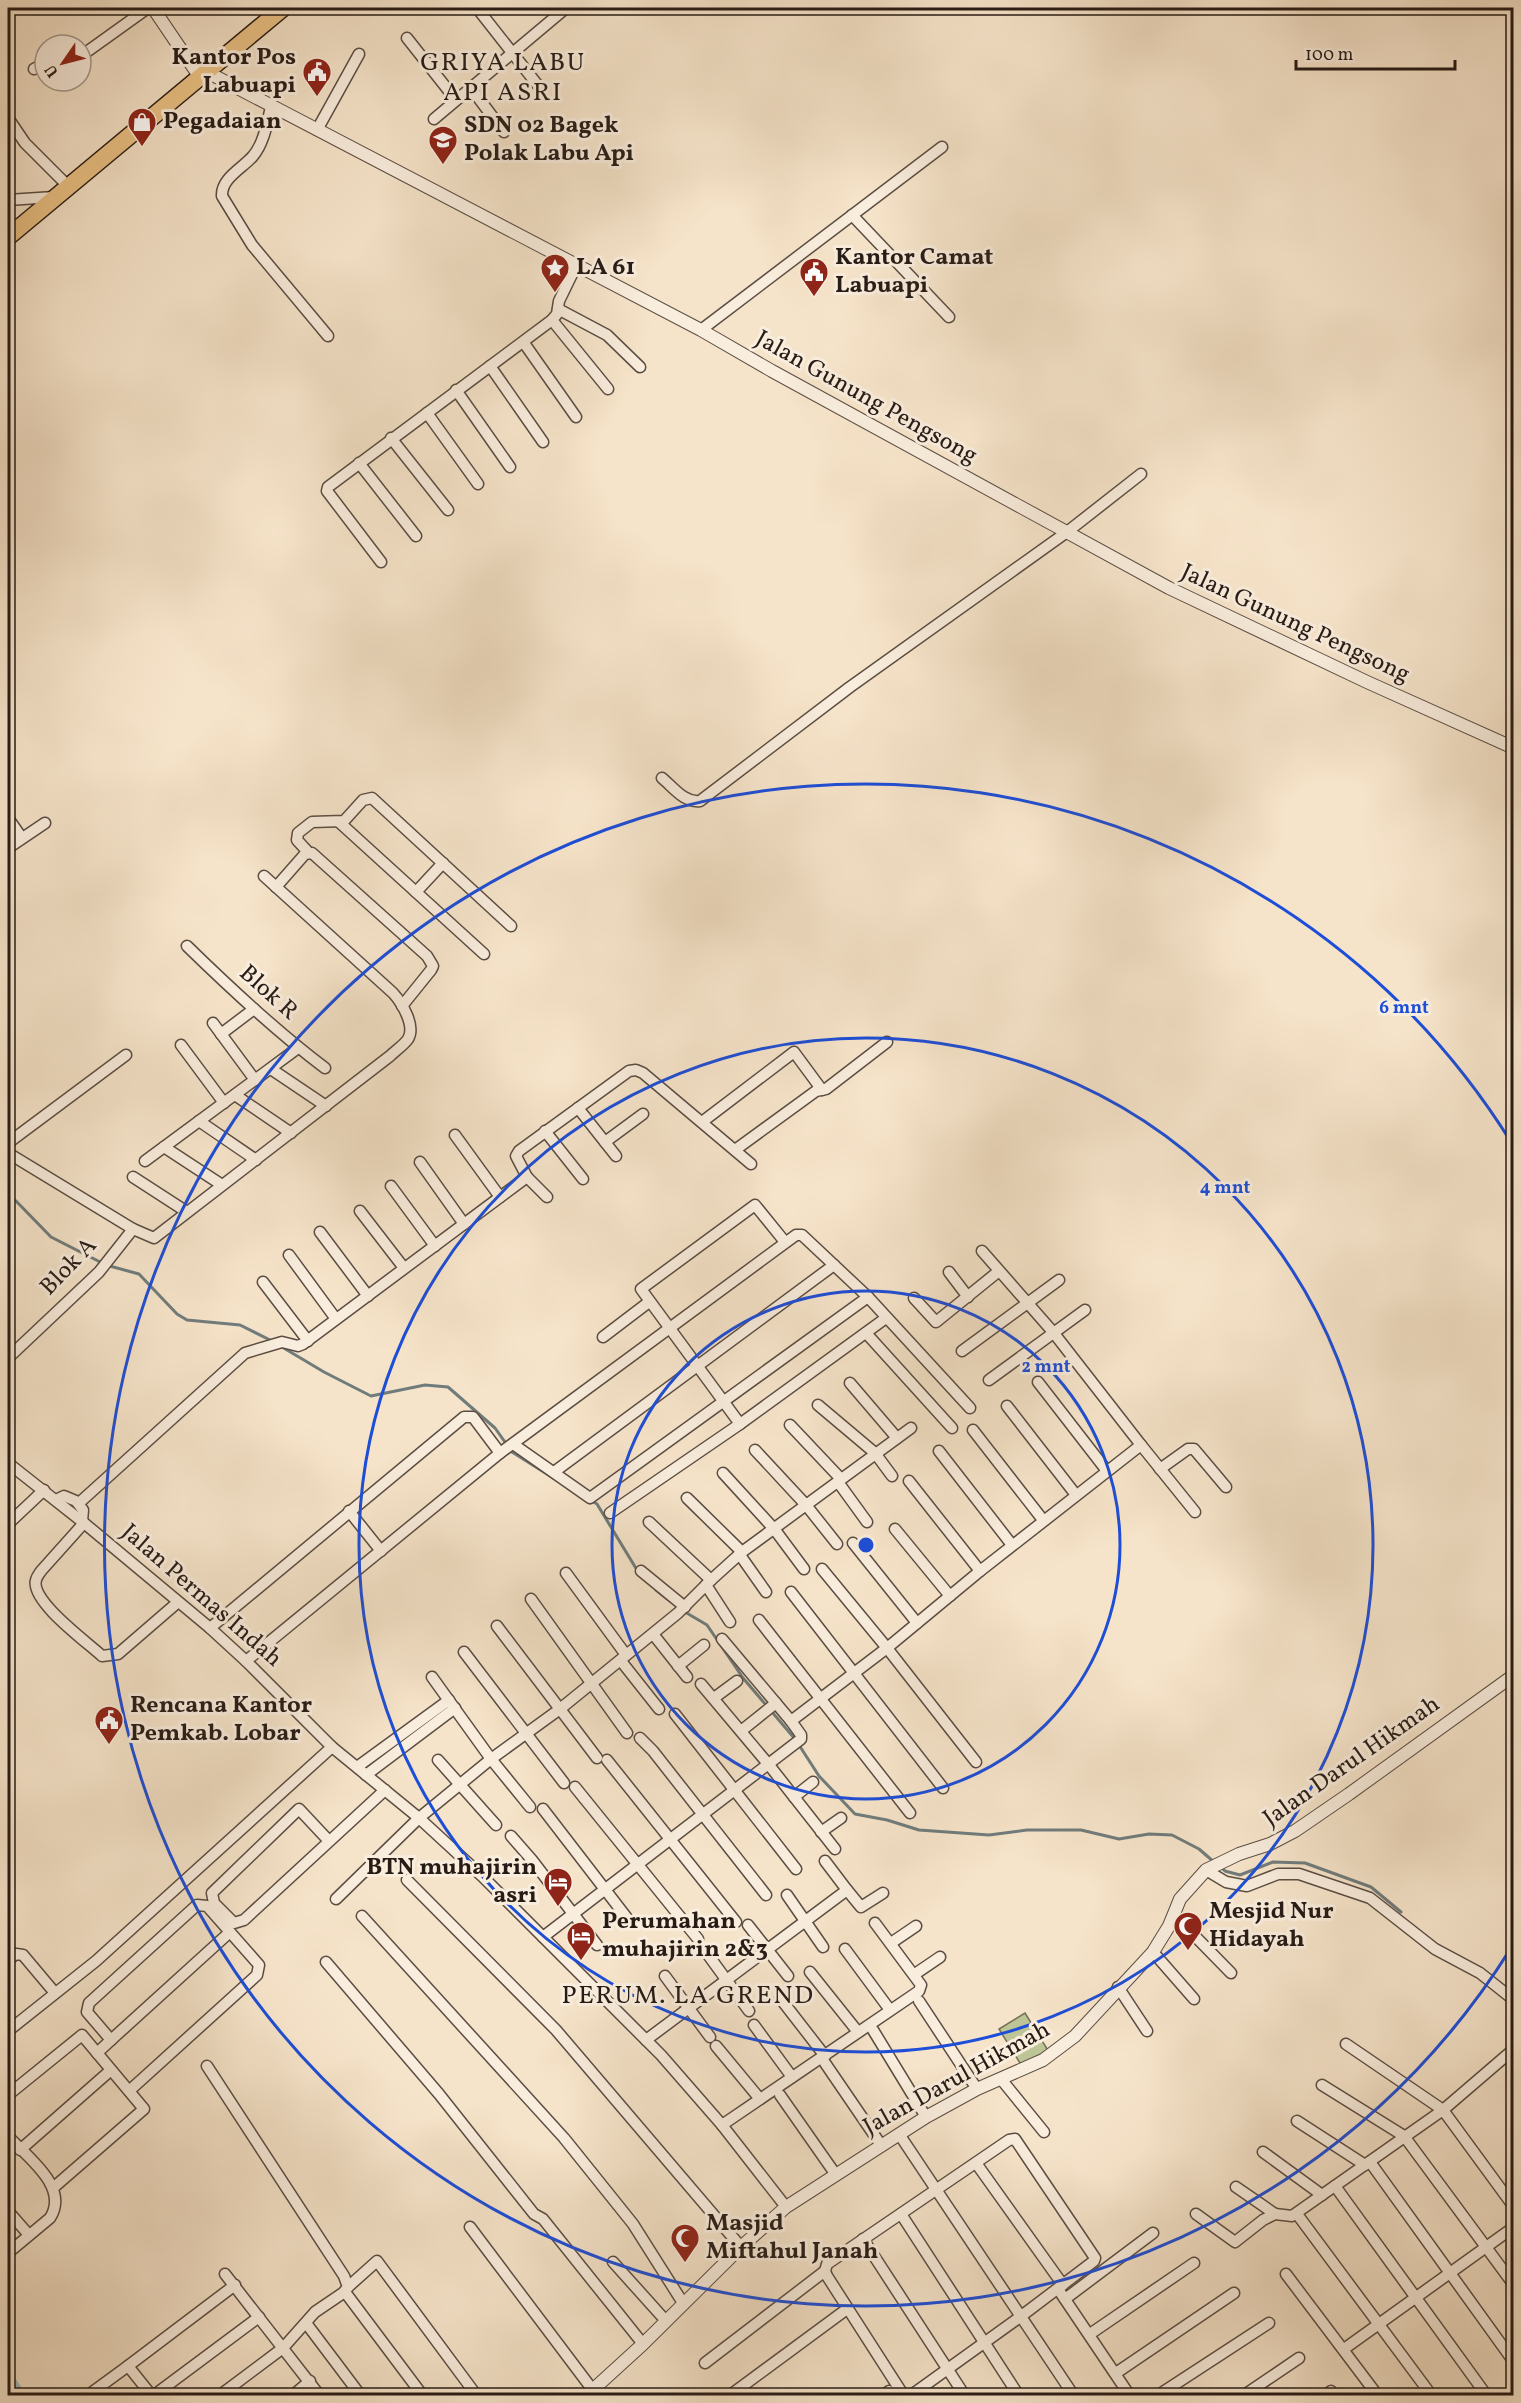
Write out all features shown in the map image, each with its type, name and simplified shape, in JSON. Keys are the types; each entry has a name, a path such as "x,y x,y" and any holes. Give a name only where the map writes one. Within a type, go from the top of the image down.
{"highway":[{"path":"8,237 283,8"}],"street":[{"path":"93,47 148,8"},
{"path":"153,8 202,74"},
{"path":"477,8 540,88"},
{"path":"434,119 561,9"},
{"path":"407,38 456,100"},
{"path":"317,130 359,54"},
{"name":"Jalan Gunung Pengsong","path":"202,74 317,130 701,330 772,371 1214,611 1514,748"},
{"path":"471,88 504,132"},
{"path":"272,107 260,147 254,156 224,184 222,196 252,245 328,336"},
{"path":"8,118 25,143 68,186"},
{"path":"701,330 942,147"},
{"path":"8,200 54,197"},
{"path":"852,215 949,317"},
{"path":"381,562 327,490 391,438 524,343 552,320 556,316 559,301 576,266"},
{"path":"558,309 607,335 640,367"},
{"path":"552,320 608,389"},
{"path":"524,343 576,417"},
{"path":"490,366 543,442"},
{"path":"456,390 510,467"},
{"path":"427,413 478,484"},
{"path":"391,438 448,510"},
{"path":"359,463 416,536"},
{"path":"662,778 690,801 700,801 850,687 1067,531 1142,474"},
{"path":"402,1005 431,970 431,962 297,840 298,833 312,822 344,821 363,800 372,798 511,926"},
{"path":"8,818 22,838"},
{"path":"339,822 484,954"},
{"path":"8,848 45,823"},
{"path":"276,887 308,852"},
{"path":"416,892 443,863"},
{"path":"8,1153 133,1229 154,1238 326,1106 408,1039 410,1027 402,1005 393,993 264,876"},
{"name":"Blok R","path":"187,946 298,1048 325,1068"},
{"path":"221,1034 254,1009"},
{"path":"213,1023 255,1080"},
{"path":"735,1150 887,1042"},
{"path":"181,1045 224,1103"},
{"path":"145,1161 298,1048"},
{"path":"702,1122 794,1053 822,1090"},
{"path":"8,1143 126,1055"},
{"path":"271,1069 326,1106"},
{"path":"547,1197 527,1177 516,1156 519,1151 629,1071 643,1072 751,1164"},
{"path":"235,1095 291,1133"},
{"path":"578,1108 616,1156"},
{"path":"605,1142 643,1114"},
{"path":"199,1122 256,1160"},
{"path":"545,1131 583,1179"},
{"path":"455,1135 500,1197"},
{"path":"164,1148 222,1185"},
{"path":"420,1162 464,1224"},
{"path":"133,1177 187,1212"},
{"path":"79,1503 245,1353 278,1344 298,1346 308,1341 527,1177"},
{"path":"391,1186 435,1246"},
{"path":"740,1424 649,1302 642,1288 753,1206 758,1206 785,1242"},
{"path":"360,1211 404,1269"},
{"name":"Blok A","path":"8,1358 99,1272 133,1229"},
{"path":"320,1232 368,1296"},
{"path":"246,1661 506,1448 796,1235 802,1235 868,1297 970,1408"},
{"path":"982,1251 1053,1332 1195,1512"},
{"path":"289,1255 336,1319"},
{"path":"554,1472 834,1264"},
{"path":"914,1298 936,1322 999,1271"},
{"path":"949,1272 968,1297"},
{"path":"962,1351 1059,1280"},
{"path":"263,1282 308,1341"},
{"path":"210,1628 464,1417 473,1418 506,1448 554,1472 590,1498 868,1297"},
{"path":"603,1337 649,1302"},
{"path":"989,1380 1085,1310"},
{"path":"610,1513 740,1424 886,1318"},
{"path":"866,1333 952,1428"},
{"path":"1038,1382 1107,1471"},
{"path":"850,1383 897,1438"},
{"path":"818,1405 875,1454 892,1476"},
{"path":"1007,1406 1076,1495"},
{"path":"790,1425 839,1480 867,1522"},
{"path":"336,1899 419,1818 491,1759 560,1709 624,1658 682,1610 708,1582 741,1554 911,1428"},
{"path":"973,1430 1043,1520"},
{"path":"791,1721 887,1648 1043,1520 1141,1445"},
{"path":"1160,1469 1188,1449 1194,1449 1226,1487"},
{"path":"755,1450 806,1505 837,1544"},
{"path":"939,1451 1012,1545"},
{"name":"Jalan Permas Indah","path":"8,1463 44,1490 177,1603 210,1628 332,1747 419,1818 482,1876 646,2040 722,2125 786,2207"},
{"path":"723,1473 775,1530 804,1569"},
{"path":"909,1481 980,1571"},
{"path":"8,1524 44,1490"},
{"path":"56,1500 67,1496 79,1503 83,1510 83,1522 41,1572 36,1580 36,1587 48,1608 102,1656 118,1654 177,1603"},
{"path":"687,1498 741,1554 766,1592"},
{"path":"349,1511 381,1551"},
{"path":"649,1522 708,1582 730,1622"},
{"path":"896,1528 950,1596"},
{"path":"853,1543 917,1623"},
{"path":"822,1569 976,1762"},
{"path":"641,1571 682,1610"},
{"path":"566,1573 659,1709"},
{"path":"791,1592 943,1788"},
{"path":"531,1599 627,1733"},
{"path":"759,1620 910,1813"},
{"path":"498,1626 560,1709 672,1840 736,1922"},
{"path":"653,1634 687,1677"},
{"path":"543,1937 797,1742 801,1735 791,1721 771,1708 722,1639"},
{"path":"678,1666 704,1645"},
{"path":"464,1652 564,1783"},
{"name":"Jalan Darul Hikmah","path":"589,2392 643,2344 741,2247 786,2207 926,2117 977,2089 1043,2060 1064,2045 1086,2026 1118,1987 1153,1952 1172,1919 1180,1899 1212,1867 1270,1844 1309,1822 1514,1675"},
{"path":"432,1677 491,1759 531,1807"},
{"path":"714,1698 737,1681"},
{"path":"701,1684 835,1849"},
{"path":"357,1767 452,1704"},
{"path":"366,1775 452,1704"},
{"path":"741,1731 771,1708"},
{"path":"675,1714 796,1869"},
{"path":"640,1738 653,1751 766,1895"},
{"path":"8,2031 96,1961 332,1747"},
{"path":"438,1760 496,1825"},
{"path":"794,1797 813,1782"},
{"path":"575,1787 698,1939"},
{"path":"329,1841 299,1809 212,1893 214,1903 234,1923 244,1920 386,1790"},
{"path":"543,1809 555,1828 627,1918"},
{"path":"821,1832 841,1818"},
{"path":"511,1836 597,1945"},
{"path":"825,1861 861,1907 883,1893"},
{"path":"1212,1867 1226,1882 1247,1886 1278,1874 1299,1874 1370,1898 1427,1944 1480,1973 1514,2000"},
{"path":"407,1880 556,2030 741,2247"},
{"path":"646,2040 847,1890"},
{"path":"787,1895 823,1947"},
{"path":"111,2040 87,2012 89,2004 196,1905 207,1906 259,1965 257,1975 129,2091"},
{"path":"362,1916 564,2138 633,2224 683,2303"},
{"path":"1172,1919 1187,1929 1231,1973"},
{"path":"722,2125 792,2077 825,2059 858,2032 921,1989 921,1984 915,1974 875,1923"},
{"path":"748,1925 788,1976"},
{"path":"891,1943 916,1926"},
{"path":"97,2054 230,1932"},
{"path":"845,1949 890,2010"},
{"path":"706,1952 749,2011"},
{"path":"1153,1952 1194,1999"},
{"path":"8,1960 16,1954 23,1955 55,1993"},
{"path":"915,1974 940,1957"},
{"path":"326,1962 445,2101 534,2214 543,2219 643,2344"},
{"path":"810,1972 858,2032"},
{"path":"665,1977 688,2010 760,2099"},
{"path":"1118,1987 1147,2031"},
{"path":"780,1998 825,2059 881,2145"},
{"path":"919,2001 977,2089"},
{"path":"754,2025 792,2077"},
{"path":"873,2030 926,2117"},
{"path":"8,2095 82,2035 144,2109 53,2188"},
{"path":"1346,2044 1443,2110 1514,2207"},
{"path":"1236,2187 1275,2214 1286,2217 1298,2214 1443,2110 1514,2049"},
{"path":"207,2066 344,2276 347,2289 423,2396"},
{"path":"20,2150 111,2070"},
{"path":"1001,2079 1044,2132"},
{"path":"1322,2085 1404,2136 1514,2285"},
{"path":"780,2095 836,2175"},
{"path":"1297,2121 1367,2164 1450,2272 1514,2362"},
{"path":"899,2134 1074,2396"},
{"path":"8,2136 53,2188 56,2198 54,2211 50,2218 8,2253"},
{"path":"705,2364 825,2271 831,2260 1009,2140 1015,2139 1095,2258 1088,2267 910,2396"},
{"path":"1263,2152 1322,2195"},
{"path":"976,2163 1130,2396"},
{"path":"1335,2187 1487,2396"},
{"path":"8,2211 29,2235"},
{"path":"901,2214 1019,2396"},
{"path":"1196,2214 1235,2242 1263,2220 1275,2214"},
{"path":"1298,2214 1432,2396"},
{"path":"470,2227 589,2392"},
{"path":"1344,2349 1514,2227"},
{"path":"1065,2299 1153,2233"},
{"path":"863,2239 965,2396"},
{"path":"219,2396 283,2348 321,2306 347,2289 377,2261 477,2396"},
{"path":"613,2262 666,2321"},
{"path":"1090,2334 1194,2264"},
{"path":"825,2271 904,2396"},
{"path":"225,2274 320,2396"},
{"path":"1286,2274 1378,2396"},
{"path":"87,2396 235,2285"},
{"path":"1116,2373 1233,2292"},
{"path":"729,2396 847,2309"},
{"path":"128,2366 152,2396 259,2317"},
{"path":"306,2323 361,2396"},
{"path":"1157,2396 1269,2323"},
{"path":"1243,2396 1299,2358"},
{"path":"292,2396 310,2381"}],"green space":[{"path":"1025,2013 1049,2052 1023,2068 999,2029"}],"waterway":[{"path":"8,1196 16,1201 51,1237 106,1265 139,1274 177,1314 187,1320 240,1325 274,1342"},
{"path":"282,1347 371,1396 425,1385 448,1387 495,1428 512,1452 558,1481"},
{"path":"592,1501 597,1504 637,1570"},
{"path":"656,1590 670,1601"},
{"path":"685,1612 707,1625 743,1678 795,1739"},
{"path":"799,1745 819,1776 855,1814 887,1820 919,1830 989,1835 1027,1830 1081,1830 1119,1839 1149,1834 1172,1835 1199,1849 1214,1862"},
{"path":"1220,1866 1225,1871 1240,1875 1273,1862 1305,1863 1371,1887 1401,1912"},
{"path":"8,2385 15,2396"}],"place":[{"name":"Kantor Pos Labuapi","path":"317,98"},
{"name":"Pegadaian","path":"142,148"},
{"name":"SDN 02 Bagek Polak Labu Api","path":"443,166"},
{"name":"LA 61","path":"555,294"},
{"name":"Kantor Camat Labuapi","path":"814,298"},
{"name":"Rencana Kantor Pemkab. Lobar","path":"109,1746"},
{"name":"BTN muhajirin asri","path":"558,1908"},
{"name":"Mesjid Nur Hidayah","path":"1188,1952"},
{"name":"Perumahan muhajirin 2&3","path":"581,1962"},
{"name":"Masjid Miftahul Janah","path":"685,2264"}],"district":[{"name":"GRIYA LABU API ASRI","path":"503,78"},
{"name":"PERUM. LA GREND","path":"688,1996"}]}
